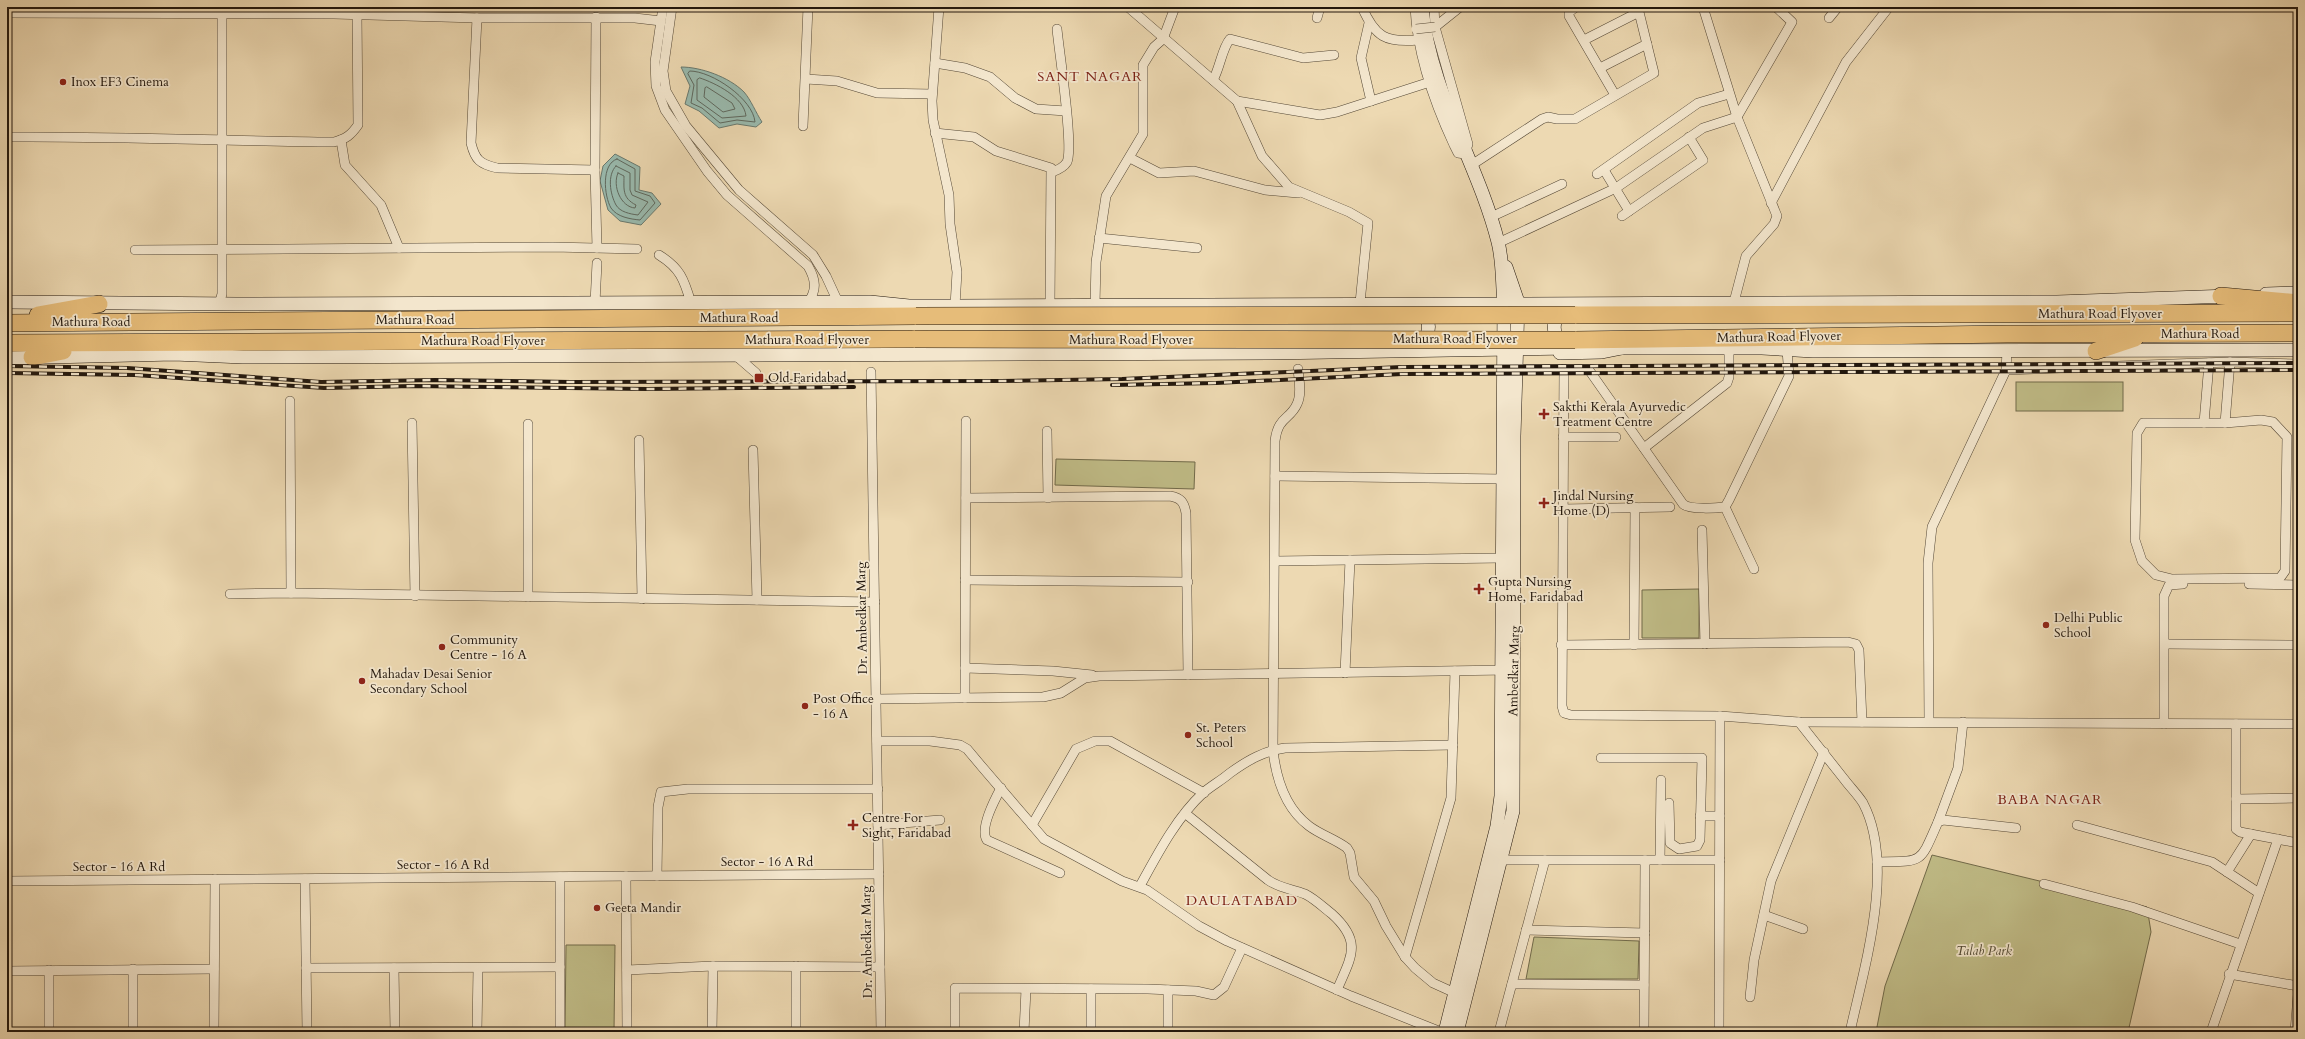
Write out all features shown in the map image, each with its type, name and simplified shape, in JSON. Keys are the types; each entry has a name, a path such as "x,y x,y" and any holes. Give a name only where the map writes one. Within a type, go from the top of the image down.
{"highway":[{"path":"2221,296 2298,303"},
{"path":"9,323 39,314 99,304"},
{"path":"822,317 901,306"},
{"name":"Mathura Road Flyover","path":"822,317 2028,315 2298,313"},
{"name":"Mathura Road","path":"9,323 822,317"},
{"path":"2253,333 2298,333"},
{"path":"2253,333 2298,342"},
{"name":"Mathura Road","path":"2146,334 2253,333"},
{"path":"2096,351 2146,334"},
{"name":"Mathura Road Flyover","path":"115,343 915,339 1575,340 2146,334"},
{"name":"Mathura Road","path":"7,343 115,343"},
{"path":"32,357 115,343"}],"main road":[{"path":"1422,7 1433,64 1468,160 1485,199 1499,245"},
{"name":"Ambedkar Marg","path":"1499,245 1518,302 1508,670"},
{"name":"Ambedkar Marg","path":"1445,1032 1494,860 1513,811 1502,558 1504,303 1499,245"},
{"path":"7,302 219,304 870,302 901,306 955,306 1518,302 2057,302 2298,293"},
{"path":"1417,351 1428,336 1430,328 1428,318 1418,303"},
{"path":"1568,303 1559,311 1554,321 1554,332 1558,342 1568,348"},
{"path":"1517,351 1568,348 2007,351 2298,350"},
{"path":"7,358 174,354 244,357 734,354 1270,354 1503,350 1602,352 1622,348"},
{"name":"Ambedkar Marg","path":"1457,1032 1494,860"}],"street":[{"path":"663,7 655,62 656,86 665,110 707,171 727,195 808,266 813,275 816,287 814,295 808,303"},
{"path":"672,7 664,71 666,91 682,120 739,190 813,255 826,276 838,302"},
{"path":"803,126 808,7"},
{"path":"939,7 932,94 936,133 949,195 950,224 957,272 955,306"},
{"path":"1128,7 1237,101 1262,156 1289,187 1300,193 1349,212 1368,223 1360,303"},
{"path":"1095,305 1096,262 1106,196 1143,134 1145,109 1143,65 1154,47 1164,39 1175,7"},
{"path":"1317,18 1320,7"},
{"path":"1362,7 1369,23 1385,38 1398,42 1418,40"},
{"path":"1415,7 1418,40 1430,82 1454,145 1458,153 1468,160"},
{"path":"1434,7 1435,27 1468,144 1468,160"},
{"path":"1416,29 1435,27 1460,7"},
{"path":"1576,7 1569,12 1569,16 1615,95"},
{"path":"1704,7 1729,94 1777,216 1774,224 1746,256 1734,302"},
{"path":"1499,245 1616,188 1703,128 1738,117 1792,22 1776,7"},
{"path":"1829,18 1838,7"},
{"path":"1771,203 1846,62 1889,7"},
{"path":"7,13 51,10 103,10 222,14 357,14 477,18 635,18 661,21"},
{"path":"1468,160 1542,119 1548,117 1557,119 1575,119 1654,73 1640,12 1584,40"},
{"path":"219,304 222,294 222,14"},
{"path":"7,137 110,136 222,141 341,140 352,134 358,125 357,14"},
{"path":"477,18 471,144 475,158 483,164 497,168 595,170"},
{"path":"596,18 595,170 597,248"},
{"path":"1369,23 1361,58 1371,100"},
{"path":"1052,172 1064,166 1069,155 1057,29"},
{"path":"1213,80 1220,67 1226,43 1230,39 1303,58 1334,55"},
{"path":"1600,68 1647,44"},
{"path":"935,63 965,68 990,77 1015,98 1036,109 1066,111"},
{"path":"806,79 837,80 877,93 932,94"},
{"path":"1237,101 1320,115 1430,82"},
{"path":"1689,137 1703,160 1625,214 1616,188 1601,172 1698,103 1729,94"},
{"path":"936,133 974,137 996,151 1048,166 1052,172 1050,197 1052,233 1049,261 1050,305"},
{"path":"341,140 345,164 381,206 399,248"},
{"path":"1130,158 1159,173 1194,171 1265,190 1281,193 1300,193"},
{"path":"1491,217 1562,184"},
{"path":"1099,238 1197,248"},
{"path":"135,250 399,248 637,249"},
{"path":"659,255 671,263 683,277 691,303"},
{"path":"595,303 597,263"},
{"path":"1644,448 1727,383 1729,377 1729,348"},
{"path":"1725,507 1788,376 1787,350"},
{"path":"1929,722 1928,563 1932,527 2006,370 2007,351"},
{"path":"734,354 756,373"},
{"path":"2006,370 2230,362 2298,364"},
{"path":"2225,423 2230,362"},
{"path":"2204,423 2209,363"},
{"path":"1517,368 1584,369 1592,373 1685,506 1725,507"},
{"path":"1298,369 1299,397 1297,405 1276,429 1273,750 1275,770 1287,800 1308,826 1347,848 1350,853 1354,877 1374,901 1386,926 1406,957 1415,968 1433,983 1455,993"},
{"path":"1564,369 1561,645 1562,706 1564,713 1720,716 1799,722 2298,724"},
{"name":"Dr. Ambedkar Marg","path":"872,372 881,1032"},
{"path":"290,401 291,593"},
{"path":"2261,420 2273,422 2287,437 2285,571 2280,578 2172,579 2156,575 2142,561 2135,540 2137,433 2143,423 2225,423 2261,420"},
{"path":"965,698 966,422"},
{"path":"412,423 415,596"},
{"path":"528,424 528,598"},
{"path":"1047,430 1048,498"},
{"path":"1563,437 1616,437"},
{"path":"639,440 642,599"},
{"path":"753,450 757,600"},
{"path":"1275,476 1503,479"},
{"path":"966,498 1178,497 1185,506 1186,513 1188,675"},
{"path":"1634,645 1635,507"},
{"path":"1563,509 1670,507"},
{"path":"1725,507 1754,569"},
{"path":"1702,530 1705,644"},
{"path":"1275,561 1502,558"},
{"path":"1345,673 1350,560"},
{"path":"966,580 1188,582"},
{"path":"2164,724 2164,596 2169,585 2298,585"},
{"path":"230,594 291,593 528,598 875,602"},
{"path":"1561,645 1848,642 1856,644 1859,650 1862,722"},
{"path":"2165,644 2298,645"},
{"path":"965,668 1053,671 1099,676 1508,670"},
{"path":"1406,957 1452,798 1455,671"},
{"path":"876,699 1043,698 1061,693 1085,678 1099,676"},
{"path":"1719,1032 1720,716"},
{"path":"1799,722 1824,752 1862,803 1873,831 1877,862 1871,936 1866,966 1850,1032"},
{"path":"1877,862 1913,861 1924,855 1958,768 1963,722"},
{"path":"2236,724 2236,829 2240,832 2298,843"},
{"path":"877,741 930,741 960,745 967,749 1044,839 1057,847 1122,881 1140,886 1198,926 1242,948 1337,990 1441,1032"},
{"path":"1032,825 1076,749 1095,741 1110,741 1204,793"},
{"path":"1140,886 1164,845 1186,814 1204,793 1253,757 1273,750 1453,745"},
{"path":"1750,997 1754,960 1771,881 1824,752"},
{"path":"1602,758 1702,758 1700,840 1697,846 1679,849 1670,843 1669,803"},
{"path":"1660,860 1661,780"},
{"path":"1001,788 988,818 985,837 987,840 1060,873"},
{"path":"657,876 658,807 661,792 688,789 878,789"},
{"path":"2236,799 2298,798"},
{"path":"1186,814 1276,886 1300,892 1315,900 1348,931 1353,950 1337,990"},
{"path":"1700,816 1720,816"},
{"path":"878,825 940,820"},
{"path":"1938,822 1943,820 2016,828"},
{"path":"2077,825 2212,862 2259,893"},
{"path":"2227,872 2251,834"},
{"path":"2211,1032 2240,944 2278,839"},
{"path":"1494,860 1720,860"},
{"path":"1499,1032 1545,860"},
{"path":"1644,1032 1645,860"},
{"name":"Sector - 16 A Rd","path":"7,881 879,874"},
{"path":"626,876 627,1032"},
{"path":"560,877 560,1032"},
{"path":"214,1032 215,879"},
{"path":"305,879 307,1032"},
{"path":"2044,884 2132,907 2240,944"},
{"path":"1764,914 1803,929"},
{"path":"1526,930 1645,933"},
{"path":"955,1032 955,988 1168,990 1217,994 1224,987 1242,948"},
{"path":"627,970 713,966 880,966"},
{"path":"712,1032 713,966"},
{"path":"796,966 796,1032"},
{"path":"306,968 560,967"},
{"path":"394,968 395,1032"},
{"path":"477,1032 478,968"},
{"path":"133,969 133,1032"},
{"path":"7,971 214,969"},
{"path":"49,970 49,1032"},
{"path":"2230,974 2298,986"},
{"path":"1512,984 1644,985"},
{"path":"1024,1032 1026,989"},
{"path":"1091,989 1091,1032"},
{"path":"1168,990 1168,1032"},
{"path":"2295,1032 2298,995"}],"green space":[{"path":"2016,382 2123,382 2123,411 2016,411"},
{"path":"1056,459 1195,462 1194,489 1055,485"},
{"path":"1699,589 1699,638 1642,638 1642,590"},
{"name":"Talab Park","path":"1932,855 2147,907 2151,932 2128,1032 1876,1032 1885,986"},
{"path":"1534,937 1639,941 1638,979 1526,979"},
{"path":"566,945 615,945 614,1032 565,1032"}],"water":[{"path":"681,67 689,67 706,71 723,77 731,82 747,95 762,122 756,127 737,124 719,128 699,111 685,104 690,86"},
{"path":"615,154 640,167 639,190 652,193 661,204 641,225 620,221 608,210 600,181 603,166"}],"railway":[{"path":"7,366 127,368 321,382 435,380 571,382 1001,381 1122,379 1402,367 2298,363"},
{"path":"1112,385 1216,383 1402,374 2298,370"},
{"path":"7,373 135,375 324,388 413,386 647,389 854,387"}],"place":[{"name":"Inox EF3 Cinema","path":"63,82"},
{"name":"Old Faridabad","path":"759,378"},
{"name":"Sakthi Kerala Ayurvedic Treatment Centre","path":"1544,414"},
{"name":"Jindal Nursing Home (D)","path":"1544,503"},
{"name":"Gupta Nursing Home, Faridabad","path":"1479,589"},
{"name":"Delhi Public School","path":"2046,625"},
{"name":"Community Centre - 16 A","path":"442,647"},
{"name":"Mahadav Desai Senior Secondary School","path":"362,681"},
{"name":"Post Office - 16 A","path":"805,706"},
{"name":"St. Peters School","path":"1188,735"},
{"name":"Centre For Sight, Faridabad","path":"853,825"},
{"name":"Geeta Mandir","path":"597,908"}],"district":[{"name":"SANT NAGAR","path":"1090,76"},
{"name":"BABA NAGAR","path":"2050,799"},
{"name":"DAULATABAD","path":"1242,900"}]}
